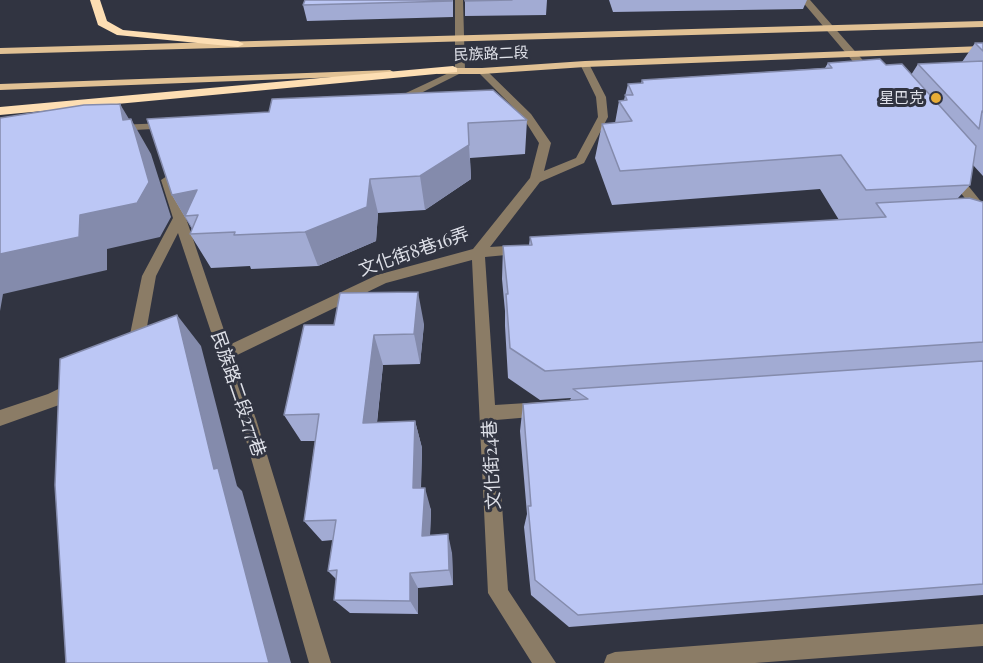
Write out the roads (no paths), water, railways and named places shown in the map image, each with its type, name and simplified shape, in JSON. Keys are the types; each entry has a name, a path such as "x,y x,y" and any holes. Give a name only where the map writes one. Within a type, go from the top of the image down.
{"highway":[{"path":"95,0 102,23 121,33 238,44"},
{"path":"0,111 457,71"}],"main road":[{"name":"民族路二段","path":"0,51 983,24"},
{"name":"民族路二段","path":"0,87 482,71 585,64 983,48"}],"street":[{"path":"380,108 457,71 460,40 459,0"},
{"path":"805,0 877,82"},
{"path":"536,179 580,160 603,117 601,97 585,64"},
{"name":"文化街8巷16弄","path":"224,354 382,279 478,253 536,179 545,143 526,114 482,71"},
{"path":"102,130 152,132 173,126"},
{"path":"947,169 983,213"},
{"name":"民族路二段277巷","path":"165,172 224,354 248,419 320,663"},
{"path":"120,359 136,348 149,276 179,218"},
{"path":"478,253 536,249"},
{"name":"文化街24巷","path":"478,253 498,593 545,663"},
{"path":"0,418 53,400 88,380"},
{"path":"489,413 560,408"},
{"path":"615,663 983,635"}],"place":[{"name":"星巴克","path":"936,98"}]}
